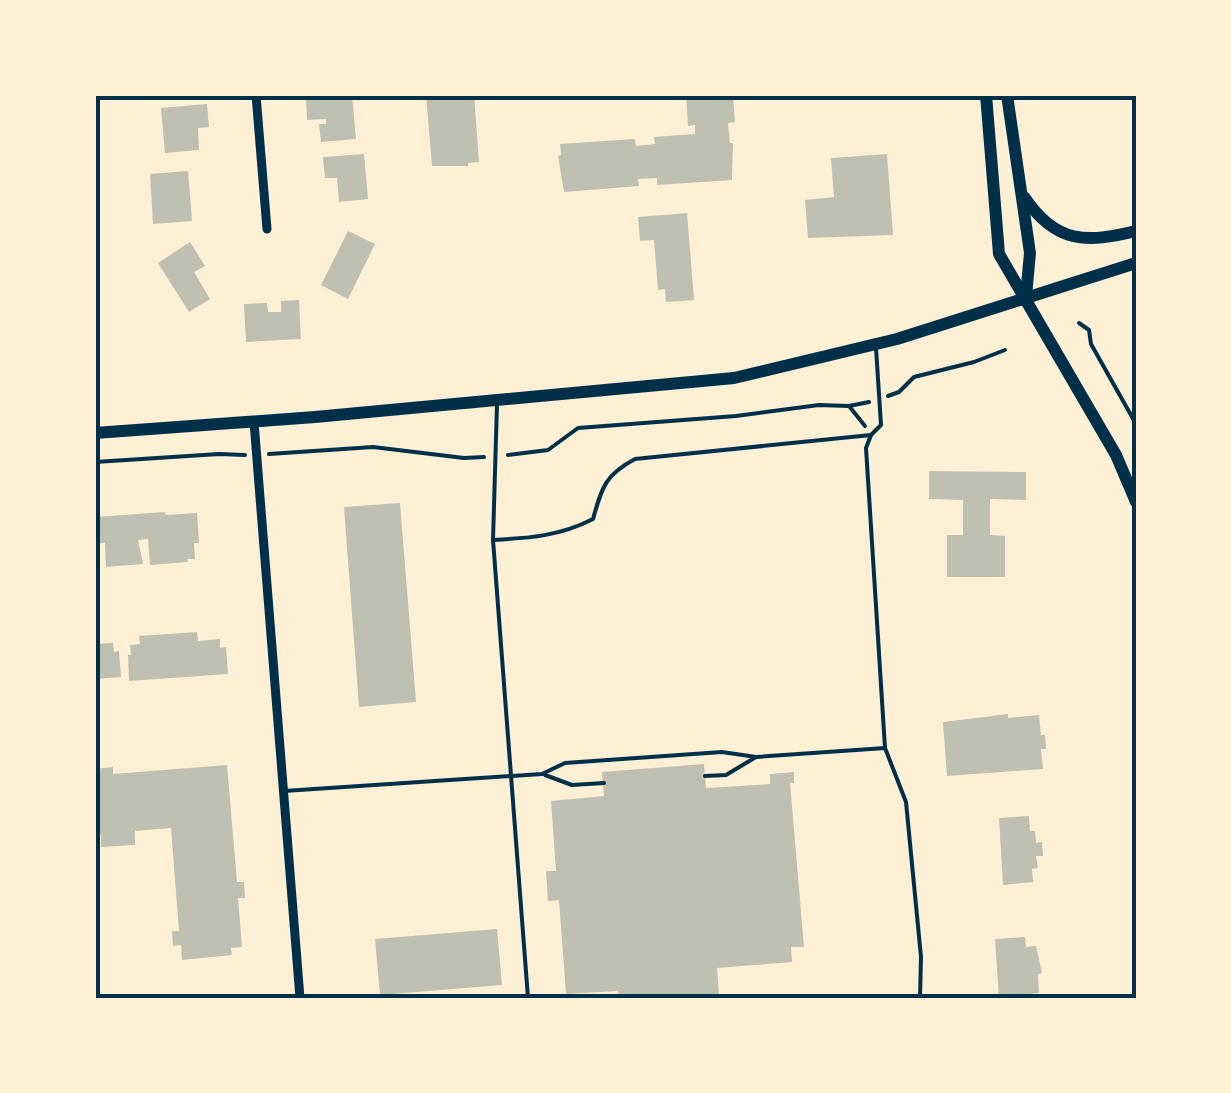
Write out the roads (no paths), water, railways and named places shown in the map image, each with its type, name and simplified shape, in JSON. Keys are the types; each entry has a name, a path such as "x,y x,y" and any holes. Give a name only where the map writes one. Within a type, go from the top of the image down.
{"main road":[{"path":"986,95 999,254 1116,455 1136,502"},
{"path":"1007,95 1030,253 1026,299"},
{"path":"1022,193 1046,221 1070,236 1098,240 1136,231"},
{"path":"95,433 734,378 875,344 1136,263"}],"street":[{"path":"256,95 267,229"},
{"path":"254,422 300,998"}],"lane":[{"path":"875,344 881,425 866,448 885,748 906,802 921,957 920,998"},
{"path":"497,400 493,540 528,998"},
{"path":"493,540 544,538 568,532 593,519 601,490 613,470 635,459 872,434"},
{"path":"284,792 542,774 565,763 722,752 756,757 885,748"},
{"path":"705,776 726,774 756,757"},
{"path":"542,774 572,785 604,783"}]}
